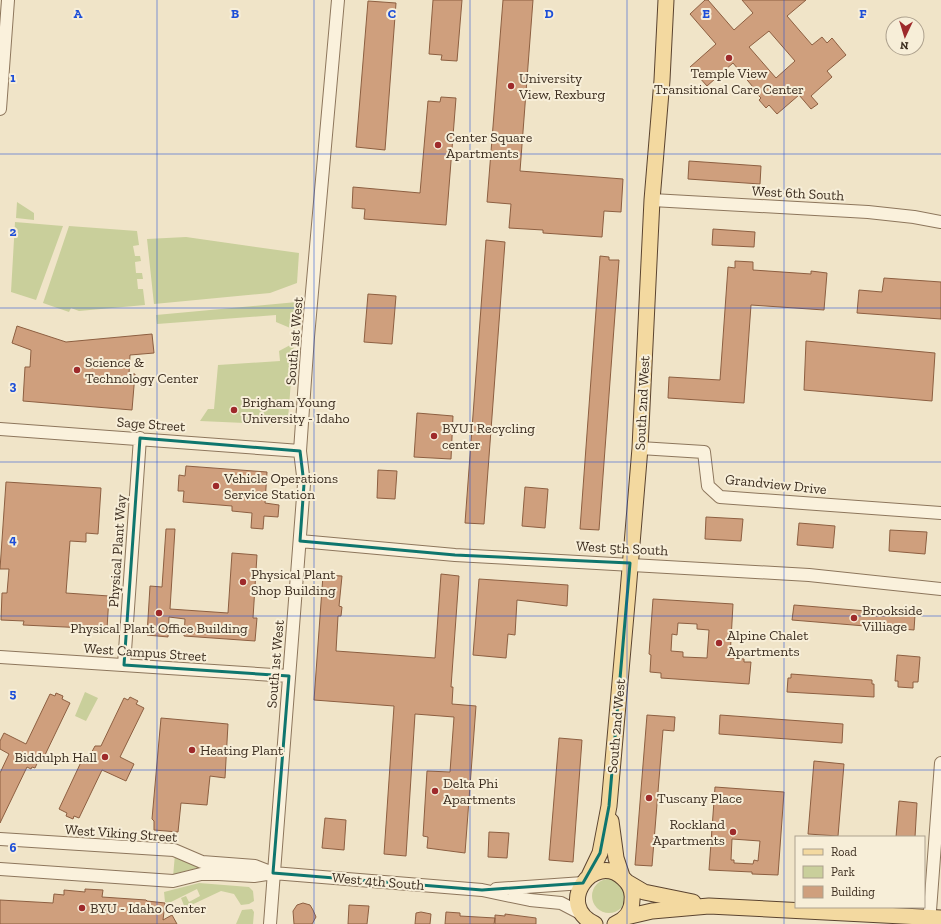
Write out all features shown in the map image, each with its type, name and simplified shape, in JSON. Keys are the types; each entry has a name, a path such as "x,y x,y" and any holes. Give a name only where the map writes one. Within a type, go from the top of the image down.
{"main road":[{"name":"South 2nd West","path":"587,920 577,898 600,853 609,806 640,448 652,200 662,80 666,0"},
{"name":"South 2nd West","path":"609,806 616,858 624,879 631,888 632,904 621,921"},
{"path":"586,879 597,872 614,872 644,892 709,906 933,920"},
{"path":"621,921 652,911 709,906"}],"street":[{"path":"0,109 8,0"},
{"name":"South 1st West","path":"270,924 304,484 300,451 308,337 338,0"},
{"name":"West 6th South","path":"652,200 868,212 914,217 941,222"},
{"name":"Sage Street","path":"0,428 300,451"},
{"name":"Physical Plant Way","path":"124,665 140,438"},
{"name":"Grandview Drive","path":"640,448 704,452 708,486 720,497 941,513"},
{"name":"West 5th South","path":"300,541 455,555 808,575 941,589"},
{"name":"West Campus Street","path":"0,657 289,676"},
{"path":"933,920 941,763"},
{"name":"West Viking Street","path":"0,839 174,850 202,862 255,866 273,873"},
{"path":"0,868 172,881 201,874 254,876 273,873"},
{"name":"West 4th South","path":"273,873 482,890 530,900 561,902 587,920"},
{"name":"West 4th South","path":"482,890 586,879"}],"highlighted area":[{"path":"140,438 300,451 304,484 300,541 455,555 630,563 609,806 600,853 583,883 482,890 273,873 289,676 124,665"}],"green space":[{"path":"17,202 34,213 34,220 16,218"},
{"path":"15,222 63,226 36,300 11,292"},
{"path":"69,226 137,231 139,245 133,246 135,256 140,256 141,261 135,262 136,273 142,273 143,279 137,279 138,289 143,289 145,305 79,311 71,308 69,312 43,303"},
{"path":"186,237 299,253 297,283 270,293 154,304 147,239"},
{"path":"297,302 295,330 276,322 276,315 157,324 156,315"},
{"path":"294,343 288,419 286,425 200,421 208,409 214,409 218,365 280,361 279,351"},
{"path":"85,692 98,698 86,721 75,716"},
{"path":"175,854 207,866 173,877"},
{"path":"609,879 621,884 626,896 621,908 609,913 597,908 592,896 597,884"},
{"path":"199,883 249,887 253,891 254,901 249,904 241,905 234,894 221,891 185,908 181,898 186,896 189,902 200,896 197,889 169,903 165,902 164,892"},
{"path":"252,909 254,912 253,924 236,924 242,910"}],"building":[{"path":"433,0 462,0 457,61 441,60 442,55 429,54"},
{"name":"University View, Rexburg","path":"503,0 533,0 520,171 623,179 621,212 604,211 602,237 543,233 543,230 509,228 511,204 487,202"},
{"name":"Temple View Transitional Care Center","path":"705,0 708,0 734,30 753,13 742,0 806,0 787,16 812,45 822,37 827,43 832,38 846,55 827,71 832,77 811,96 818,104 811,109 799,95 777,114 769,105 766,108 759,100 761,98 757,94 758,93 733,63 707,86 690,67 716,44 690,14","holes":["769,31 795,61 776,78 749,47"]},
{"path":"368,1 396,3 385,150 356,147"},
{"name":"Center Square Apartments","path":"441,97 456,98 446,225 364,219 365,209 352,208 353,187 420,193 428,101 440,102"},
{"path":"689,161 761,166 760,184 688,179"},
{"path":"713,229 755,232 754,247 712,245"},
{"path":"486,240 505,242 484,524 465,523"},
{"path":"600,256 609,257 609,260 619,260 599,530 580,529"},
{"path":"735,261 753,262 753,270 811,274 811,271 827,273 824,310 751,305 744,403 668,398 669,377 720,380 728,267 735,268"},
{"path":"884,278 941,282 941,319 857,313 859,290 882,292"},
{"path":"368,294 396,296 392,344 364,342"},
{"name":"Science & Technology Center","path":"17,326 66,342 152,334 154,353 130,355 129,374 135,374 132,410 23,401 25,367 30,367 31,350 12,343"},
{"path":"806,341 935,353 932,401 804,390"},
{"name":"BYUI Recycling center","path":"417,413 453,416 451,459 414,457"},
{"path":"186,466 267,472 265,503 279,505 278,517 264,516 263,529 251,528 252,513 232,511 232,506 183,502 184,491 178,491 179,475 185,476"},
{"path":"378,470 397,471 395,499 377,498"},
{"path":"6,482 101,488 98,534 86,533 86,542 70,541 66,593 109,596 107,629 23,625 24,621 1,620 2,593 7,593 9,569 0,569"},
{"path":"525,487 548,489 545,528 522,526"},
{"path":"706,517 743,519 741,541 705,539"},
{"path":"799,523 835,526 833,548 797,545"},
{"name":"Physical Plant Shop Building","path":"166,529 175,529 170,609 228,613 232,553 257,555 253,618 257,618 255,641 184,636 185,619 169,617 168,637 147,635 150,586 162,587"},
{"path":"890,530 927,532 925,554 889,551"},
{"path":"441,574 459,576 451,687 453,687 452,704 476,706 465,853 427,848 428,837 423,836 427,771 450,772 454,717 415,714 406,856 384,854 394,706 314,700 323,575 342,576 339,606 342,607 341,616 338,616 336,651 435,658"},
{"path":"479,579 568,585 567,606 517,600 515,635 508,634 506,658 473,655"},
{"name":"Alpine Chalet Apartments","path":"653,599 733,604 730,658 744,659 744,662 751,662 749,684 661,678 661,673 650,672 651,655 649,654","holes":["678,623 697,624 697,629 709,630 707,658 683,657 683,652 671,651 672,634 677,635"]},
{"name":"Brookside Villiage","path":"794,605 915,615 914,630 792,620"},
{"name":"Brookside Villiage","path":"897,655 920,657 918,682 913,682 913,688 898,687 898,681 895,681"},
{"path":"791,674 872,680 872,684 874,684 874,697 787,692 788,678 791,678"},
{"path":"56,693 63,696 62,699 70,703 44,757 41,755 35,768 32,767 31,769 27,767 0,823 0,773 9,754 0,749 0,741 4,733 26,744 50,694 55,696"},
{"name":"Biddulph Hall","path":"130,697 138,701 136,704 144,708 120,757 134,764 126,781 102,770 79,818 74,816 73,819 66,816 67,813 59,809 82,760 84,761 85,758 88,759 95,746 101,746 124,698 128,700"},
{"name":"Tuscany Place","path":"647,715 675,717 674,731 663,730 652,866 635,865"},
{"path":"720,715 843,724 842,743 719,734"},
{"name":"Heating Plant","path":"161,718 228,724 225,778 210,776 207,805 181,803 178,832 154,830 154,821 152,819"},
{"path":"559,738 582,740 573,862 549,860"},
{"path":"814,761 844,764 838,836 808,834"},
{"name":"Rockland Apartments","path":"715,787 784,792 778,875 709,870","holes":["732,839 760,841 758,861 754,860 753,864 734,863 734,860 731,860"]},
{"path":"899,801 917,803 915,836 896,836"},
{"path":"325,818 346,820 344,850 322,848"},
{"path":"489,832 509,833 507,858 488,857"},
{"name":"BYU - Idaho Center","path":"85,889 103,890 102,897 165,903 163,920 172,915 177,924 0,924 0,900 53,903 54,894 64,895 64,890 85,892"},
{"path":"303,903 310,905 316,917 312,924 294,924 293,911 297,905"},
{"path":"349,905 369,906 367,924 348,924"},
{"path":"421,912 431,914 430,924 415,924 416,913"},
{"path":"446,912 460,913 460,916 495,918 494,924 445,924"},
{"path":"505,914 536,918 536,924 495,924 495,915 505,916"}],"place":[{"name":"Temple View Transitional Care Center","path":"729,58"},
{"name":"University View, Rexburg","path":"511,86"},
{"name":"Center Square Apartments","path":"438,145"},
{"name":"Science & Technology Center","path":"77,370"},
{"name":"Brigham Young University - Idaho","path":"234,410"},
{"name":"BYUI Recycling center","path":"434,436"},
{"name":"Vehicle Operations Service Station","path":"216,486"},
{"name":"Physical Plant Shop Building","path":"243,582"},
{"name":"Physical Plant Office Building","path":"159,613"},
{"name":"Brookside Villiage","path":"854,618"},
{"name":"Alpine Chalet Apartments","path":"719,643"},
{"name":"Heating Plant","path":"192,750"},
{"name":"Biddulph Hall","path":"105,757"},
{"name":"Delta Phi Apartments","path":"435,791"},
{"name":"Tuscany Place","path":"649,798"},
{"name":"Rockland Apartments","path":"733,832"},
{"name":"BYU - Idaho Center","path":"82,908"}]}
